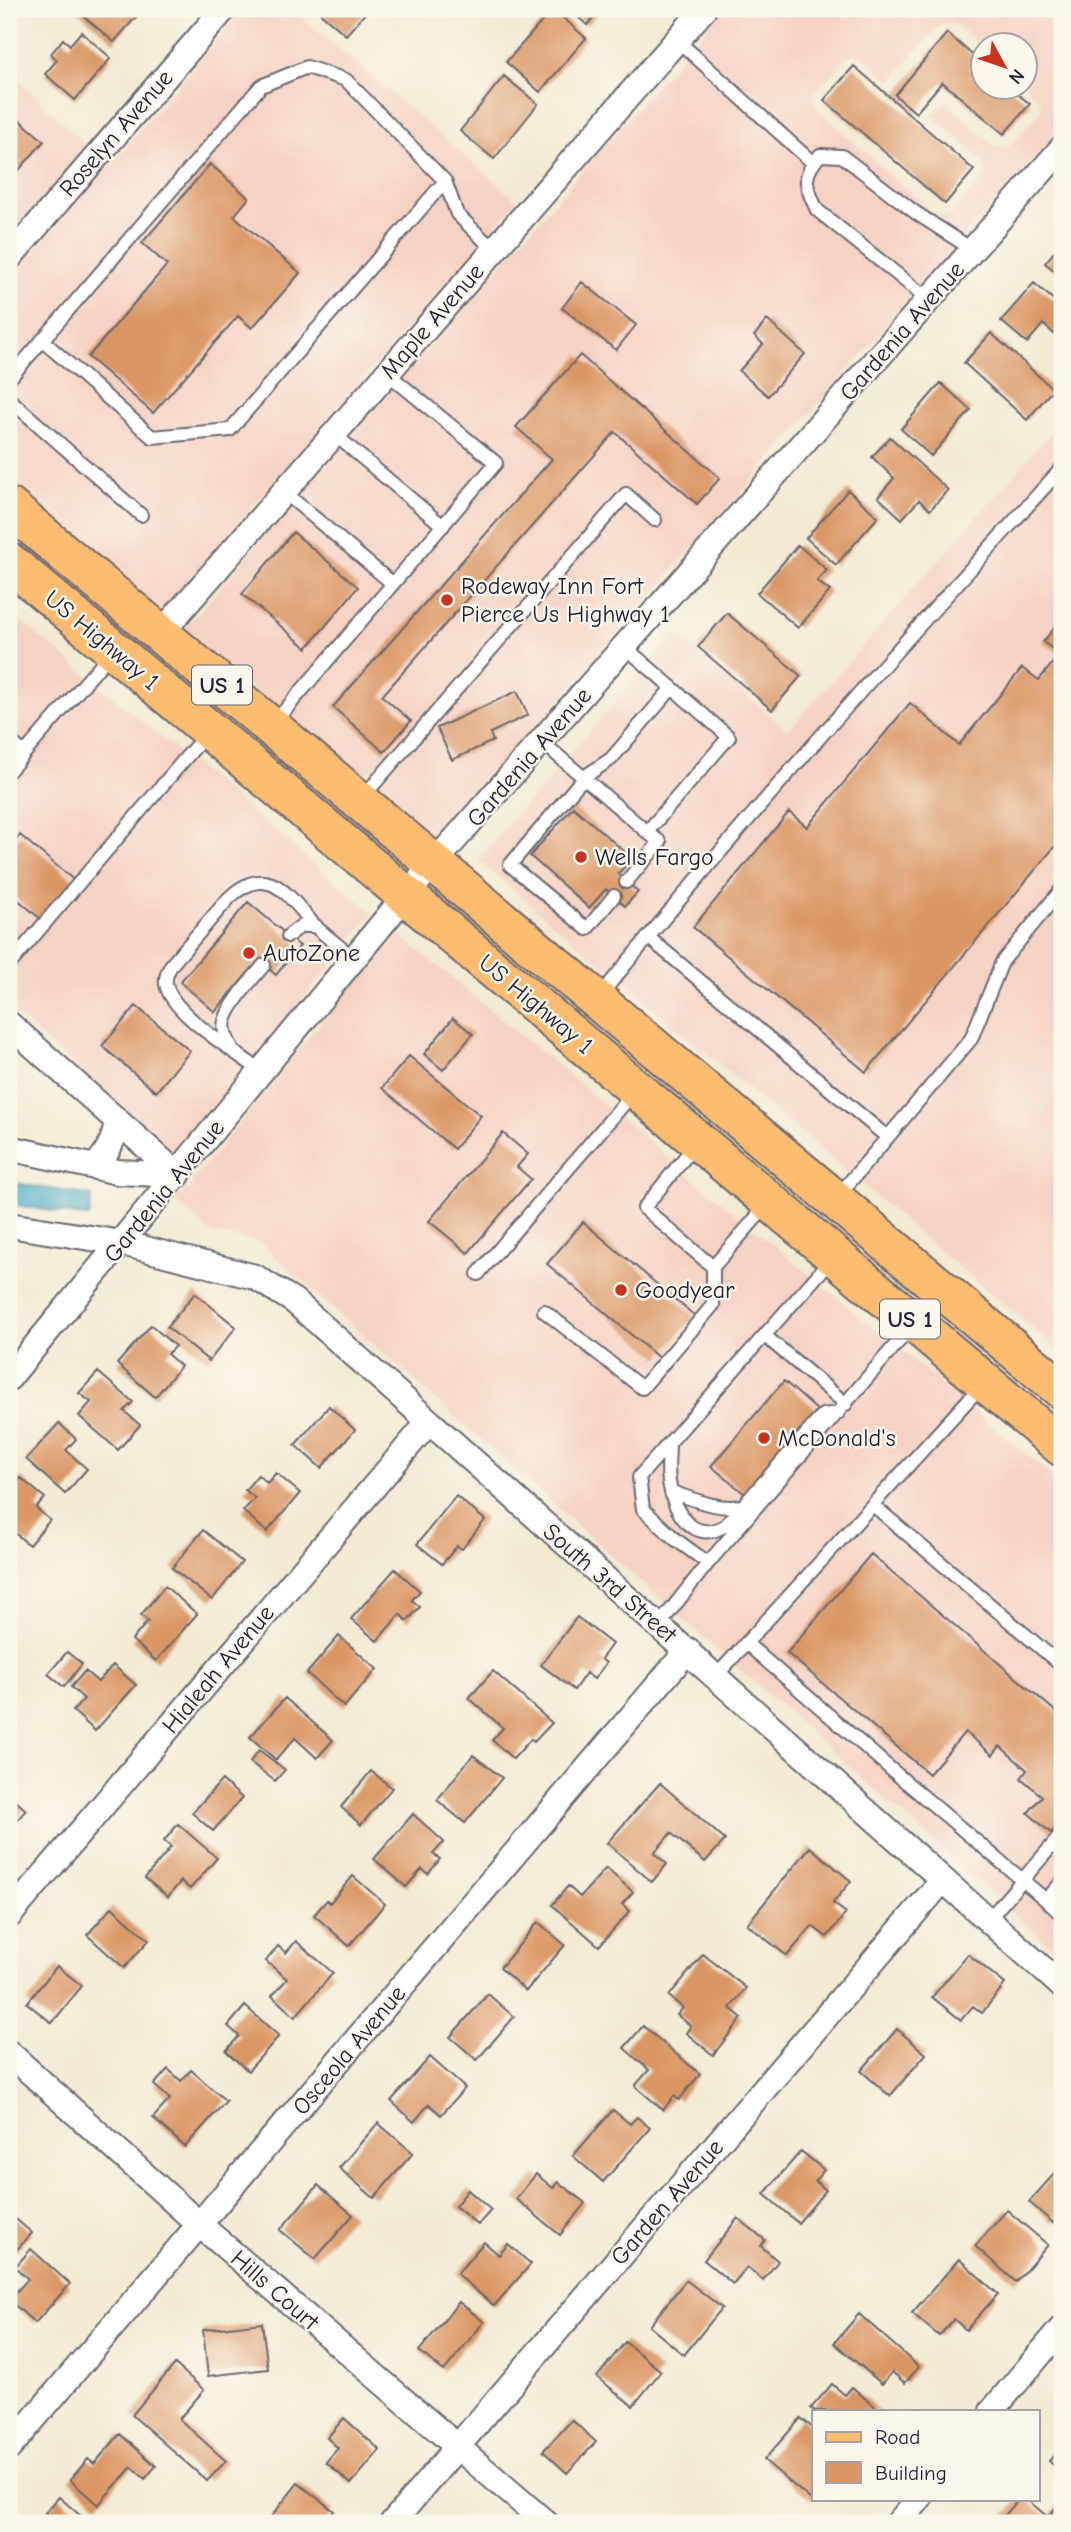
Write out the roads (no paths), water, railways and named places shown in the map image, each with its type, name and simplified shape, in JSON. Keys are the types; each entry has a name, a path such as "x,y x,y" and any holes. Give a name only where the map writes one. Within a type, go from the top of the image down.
{"main road":[{"name":"US Highway 1","path":"9,507 1062,1390"},
{"name":"US Highway 1","path":"9,562 1062,1447"},
{"path":"764,1196 804,1206 822,1205 835,1199"},
{"path":"835,1256 866,1254 925,1275"}],"street":[{"name":"Maple Avenue","path":"161,633 704,9"},
{"name":"Roselyn Avenue","path":"9,258 218,11"},
{"name":"Gardenia Avenue","path":"9,1378 406,895 1062,148"},
{"path":"9,1024 178,1175"},
{"path":"95,1167 109,1151 117,1121"},
{"path":"9,1148 118,1172 178,1175"},
{"name":"South 3rd Street","path":"9,1225 122,1243 255,1277 294,1301 1062,1986"},
{"name":"Hialeah Avenue","path":"9,1916 428,1423"},
{"name":"Osceola Avenue","path":"9,2448 688,1650"},
{"name":"Garden Avenue","path":"392,2523 942,1881"},
{"name":"Hills Court","path":"9,2053 200,2225 546,2523"},
{"path":"993,2410 1062,2328"},
{"path":"898,2523 918,2500"}],"lane":[{"path":"677,40 813,163"},
{"path":"9,379 261,86 307,67 346,80 445,181 457,214 494,250"},
{"path":"929,300 817,210 807,189 808,169 813,163 820,155 842,156 916,213 972,250"},
{"path":"43,340 152,437 230,430 445,181"},
{"path":"271,726 496,463 387,373"},
{"path":"9,399 141,515"},
{"path":"334,434 443,526"},
{"path":"597,1000 648,937 955,586 1062,468"},
{"path":"284,492 393,584"},
{"path":"359,801 626,494 655,520"},
{"path":"625,647 729,737 647,832"},
{"path":"9,771 114,650"},
{"path":"614,896 587,929 510,865 584,777 611,759 672,688"},
{"path":"9,965 209,730"},
{"path":"9,740 24,752"},
{"path":"542,742 660,842 626,882"},
{"path":"262,1072 199,1027 180,1006 166,988 166,975 172,964 229,898 239,888 253,882 269,883 281,888 304,909 316,926 354,959"},
{"path":"835,1199 971,1039 1002,962 1062,889"},
{"path":"288,936 301,926 316,926"},
{"path":"648,937 887,1138"},
{"path":"232,1049 224,1022 264,965"},
{"path":"478,1273 636,1089"},
{"path":"698,1141 644,1208 713,1267"},
{"path":"544,1311 642,1388 713,1305 713,1267 764,1196"},
{"path":"708,1563 643,1509 639,1476 835,1256"},
{"path":"659,1625 708,1563 915,1323"},
{"path":"765,1336 842,1408"},
{"path":"716,1676 985,1382"},
{"path":"669,1443 669,1483 684,1520 695,1530 714,1533 726,1525 822,1415 842,1408"},
{"path":"672,1492 703,1503 731,1508 742,1506"},
{"path":"873,1505 1062,1666"},
{"path":"746,1643 1062,1914"},
{"path":"988,1920 1062,1834"},
{"path":"1046,1900 1062,1882"}],"water":[{"path":"9,1182 92,1196 89,1217 9,1204"}],"place":[{"name":"Rodeway Inn Fort Pierce Us Highway 1","path":"447,600"},
{"name":"Wells Fargo","path":"581,857"},
{"name":"AutoZone","path":"249,953"},
{"name":"Goodyear","path":"621,1290"},
{"name":"McDonald's","path":"764,1438"}]}
